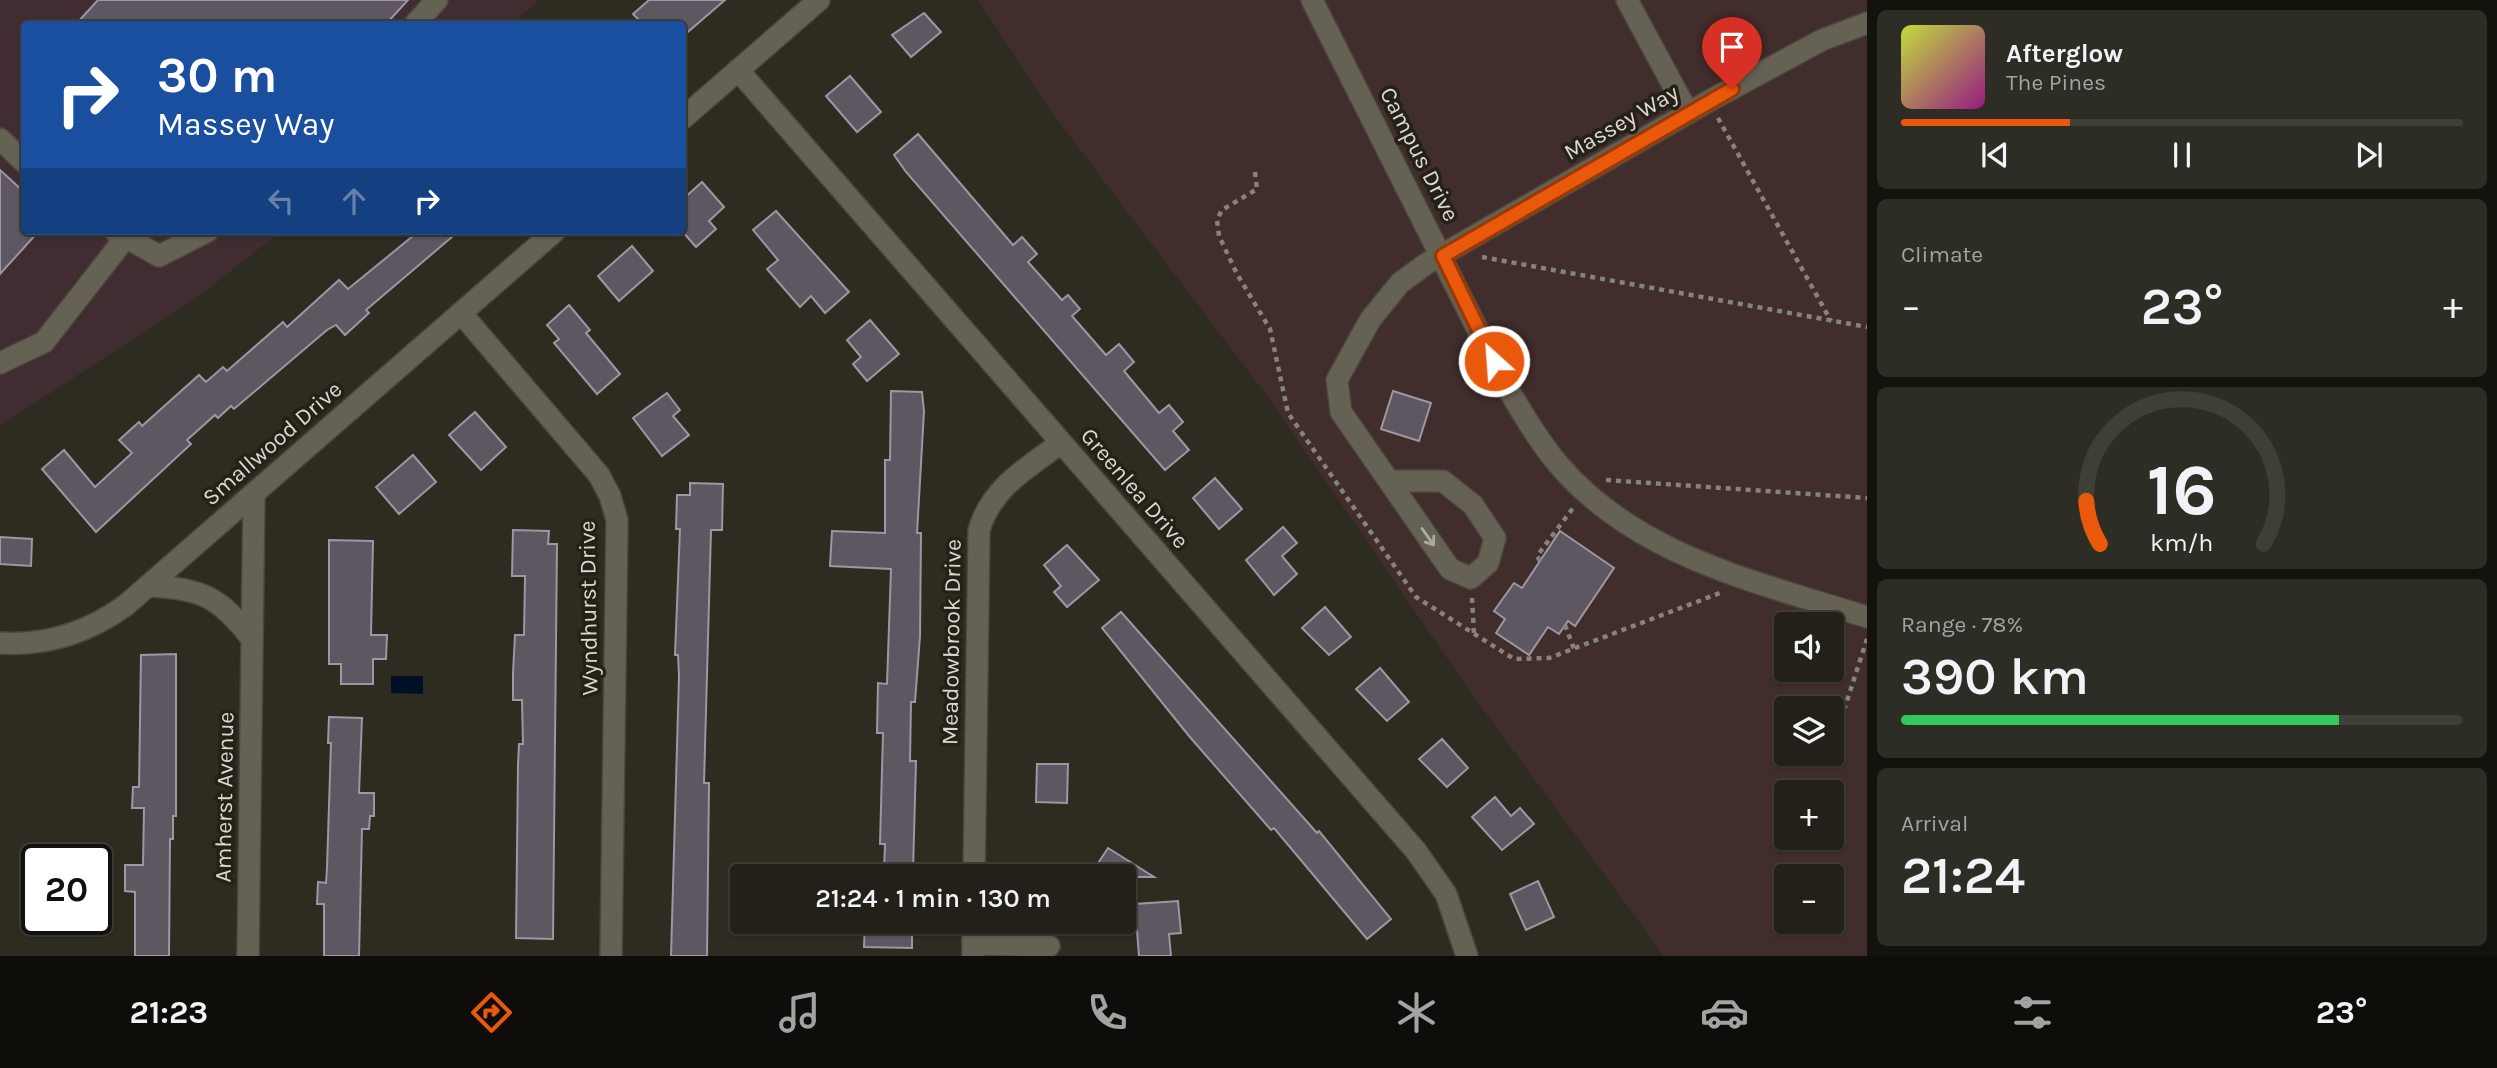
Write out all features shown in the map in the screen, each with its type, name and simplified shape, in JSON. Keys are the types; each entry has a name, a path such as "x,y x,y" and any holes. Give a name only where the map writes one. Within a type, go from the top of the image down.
{"street":[{"path":"418,21 437,0"},
{"path":"686,116 819,0"},
{"name":"Campus Drive","path":"1312,0 1505,384 1535,435 1587,492 1628,526 1674,552 1721,571 1867,618"},
{"path":"1627,0 1688,113"},
{"name":"Massey Way","path":"1471,578 1450,569 1341,412 1337,380 1370,320 1400,283 1443,256 1688,113 1822,40 1867,23"},
{"name":"Greenlea Drive","path":"738,70 1428,865 1446,894 1467,956"},
{"path":"0,139 21,159"},
{"path":"0,363 44,342 120,235"},
{"path":"123,235 159,256 200,235"},
{"name":"Smallwood Drive","path":"0,643 39,642 87,628 108,618 550,235"},
{"name":"Wyndhurst Drive","path":"461,313 599,475 610,496 617,520 611,956"},
{"name":"Meadowbrook Drive","path":"974,864 979,530 988,505 997,493 1061,443"},
{"path":"1389,481 1443,481 1473,505 1495,538 1488,563 1471,578"},
{"name":"Amherst Avenue","path":"248,956 254,494"},
{"path":"148,586 175,587 207,596 235,617 252,639"},
{"path":"973,950 1049,946"}],"path":[{"path":"1714,112 1831,321"},
{"path":"1477,256 1867,327"},
{"path":"1598,480 1867,498"},
{"path":"1540,561 1537,556 1575,505"},
{"path":"1471,578 1475,635"},
{"path":"1565,625 1574,649"},
{"path":"1844,707 1867,639"}],"shaded area":[{"path":"0,0 538,0 516,21 21,21 21,235 276,235 202,294 0,426"},
{"path":"978,0 1867,0 1867,956 1664,956 1466,686 1270,400 1056,118"}],"water":[{"path":"391,676 423,676 423,694 391,693"}],"building":[{"path":"98,0 408,0 389,21 79,21"},
{"path":"649,0 725,0 686,34 686,21 640,21 633,14"},
{"path":"924,13 941,32 911,57 892,35"},
{"path":"850,76 881,112 857,132 826,96"},
{"path":"918,134 1013,245 1022,237 1037,254 1028,262 1062,300 1068,295 1080,309 1072,316 1106,355 1119,344 1134,362 1124,371 1159,413 1169,405 1183,422 1173,431 1189,450 1165,470 906,172 894,155"},
{"path":"0,170 21,189 21,235 35,235 0,274"},
{"path":"702,182 724,207 709,221 716,229 696,247 686,235 686,196"},
{"path":"776,211 849,292 825,313 811,296 800,307 767,269 778,260 753,230"},
{"path":"414,235 454,235 366,310 369,313 345,335 336,325 327,330 234,409 231,406 218,418 215,415 187,440 191,444 96,532 42,469 64,450 95,487 132,453 119,440 139,422 142,426 199,375 206,382 223,367 227,371 283,322 287,327 339,280 348,289"},
{"path":"632,246 653,271 619,301 598,276"},
{"path":"569,305 590,330 586,333 620,374 597,394 554,343 559,339 547,325"},
{"path":"870,320 899,354 867,381 853,364 861,357 847,340"},
{"path":"891,391 922,392 924,411 917,533 921,533 920,636 915,702 911,702 910,761 916,761 913,864 884,864 885,844 880,844 883,733 877,733 878,683 887,684 891,569 830,566 832,531 885,533 885,460 890,460"},
{"path":"1393,391 1431,403 1419,441 1381,429"},
{"path":"667,393 680,410 673,416 689,435 662,456 633,418"},
{"path":"475,412 506,447 481,470 449,435"},
{"path":"413,455 436,482 399,514 376,487"},
{"path":"1215,478 1242,509 1219,529 1193,498"},
{"path":"690,483 723,484 722,530 711,530 704,783 709,783 707,956 671,956 679,676 678,655 675,655 680,529 676,529 677,495 690,495"},
{"path":"1283,527 1297,543 1282,556 1297,574 1274,595 1246,560"},
{"path":"513,530 549,531 548,544 557,544 553,939 516,938 518,764 519,744 523,744 522,700 513,700 513,673 515,635 524,635 525,576 512,576"},
{"path":"1560,531 1614,568 1575,626 1568,621 1559,634 1548,627 1529,655 1496,633 1505,619 1494,611 1514,583 1522,588"},
{"path":"0,537 32,539 31,566 0,564"},
{"path":"329,540 373,541 371,635 387,635 386,659 373,659 373,684 341,684 341,664 329,664"},
{"path":"1067,545 1099,580 1067,607 1054,592 1061,586 1044,565"},
{"path":"1325,607 1351,637 1329,655 1302,628"},
{"path":"1121,612 1317,833 1319,831 1391,919 1367,939 1274,828 1271,830 1189,736 1102,628"},
{"path":"176,654 176,816 173,816 173,839 170,839 169,956 135,956 135,892 125,891 125,865 143,865 144,808 132,808 133,787 139,787 141,655"},
{"path":"1380,668 1409,702 1387,721 1356,689"},
{"path":"329,717 362,718 359,793 374,793 374,816 370,816 369,829 362,829 359,956 324,956 324,904 317,904 318,882 326,883 327,868 331,743 328,743"},
{"path":"1442,739 1468,768 1447,787 1419,759"},
{"path":"1037,764 1068,764 1067,803 1036,802"},
{"path":"1495,797 1511,816 1520,808 1534,824 1502,850 1472,817"},
{"path":"1108,848 1133,864 1098,864"},
{"path":"1136,866 1154,877 1136,877"},
{"path":"1538,881 1554,917 1526,930 1510,894"},
{"path":"1178,901 1181,933 1169,934 1171,956 1139,956 1136,904"},
{"path":"865,934 912,934 912,948 864,947"}],"route":[{"path":"1494,361 1443,256 1732,89"}]}
